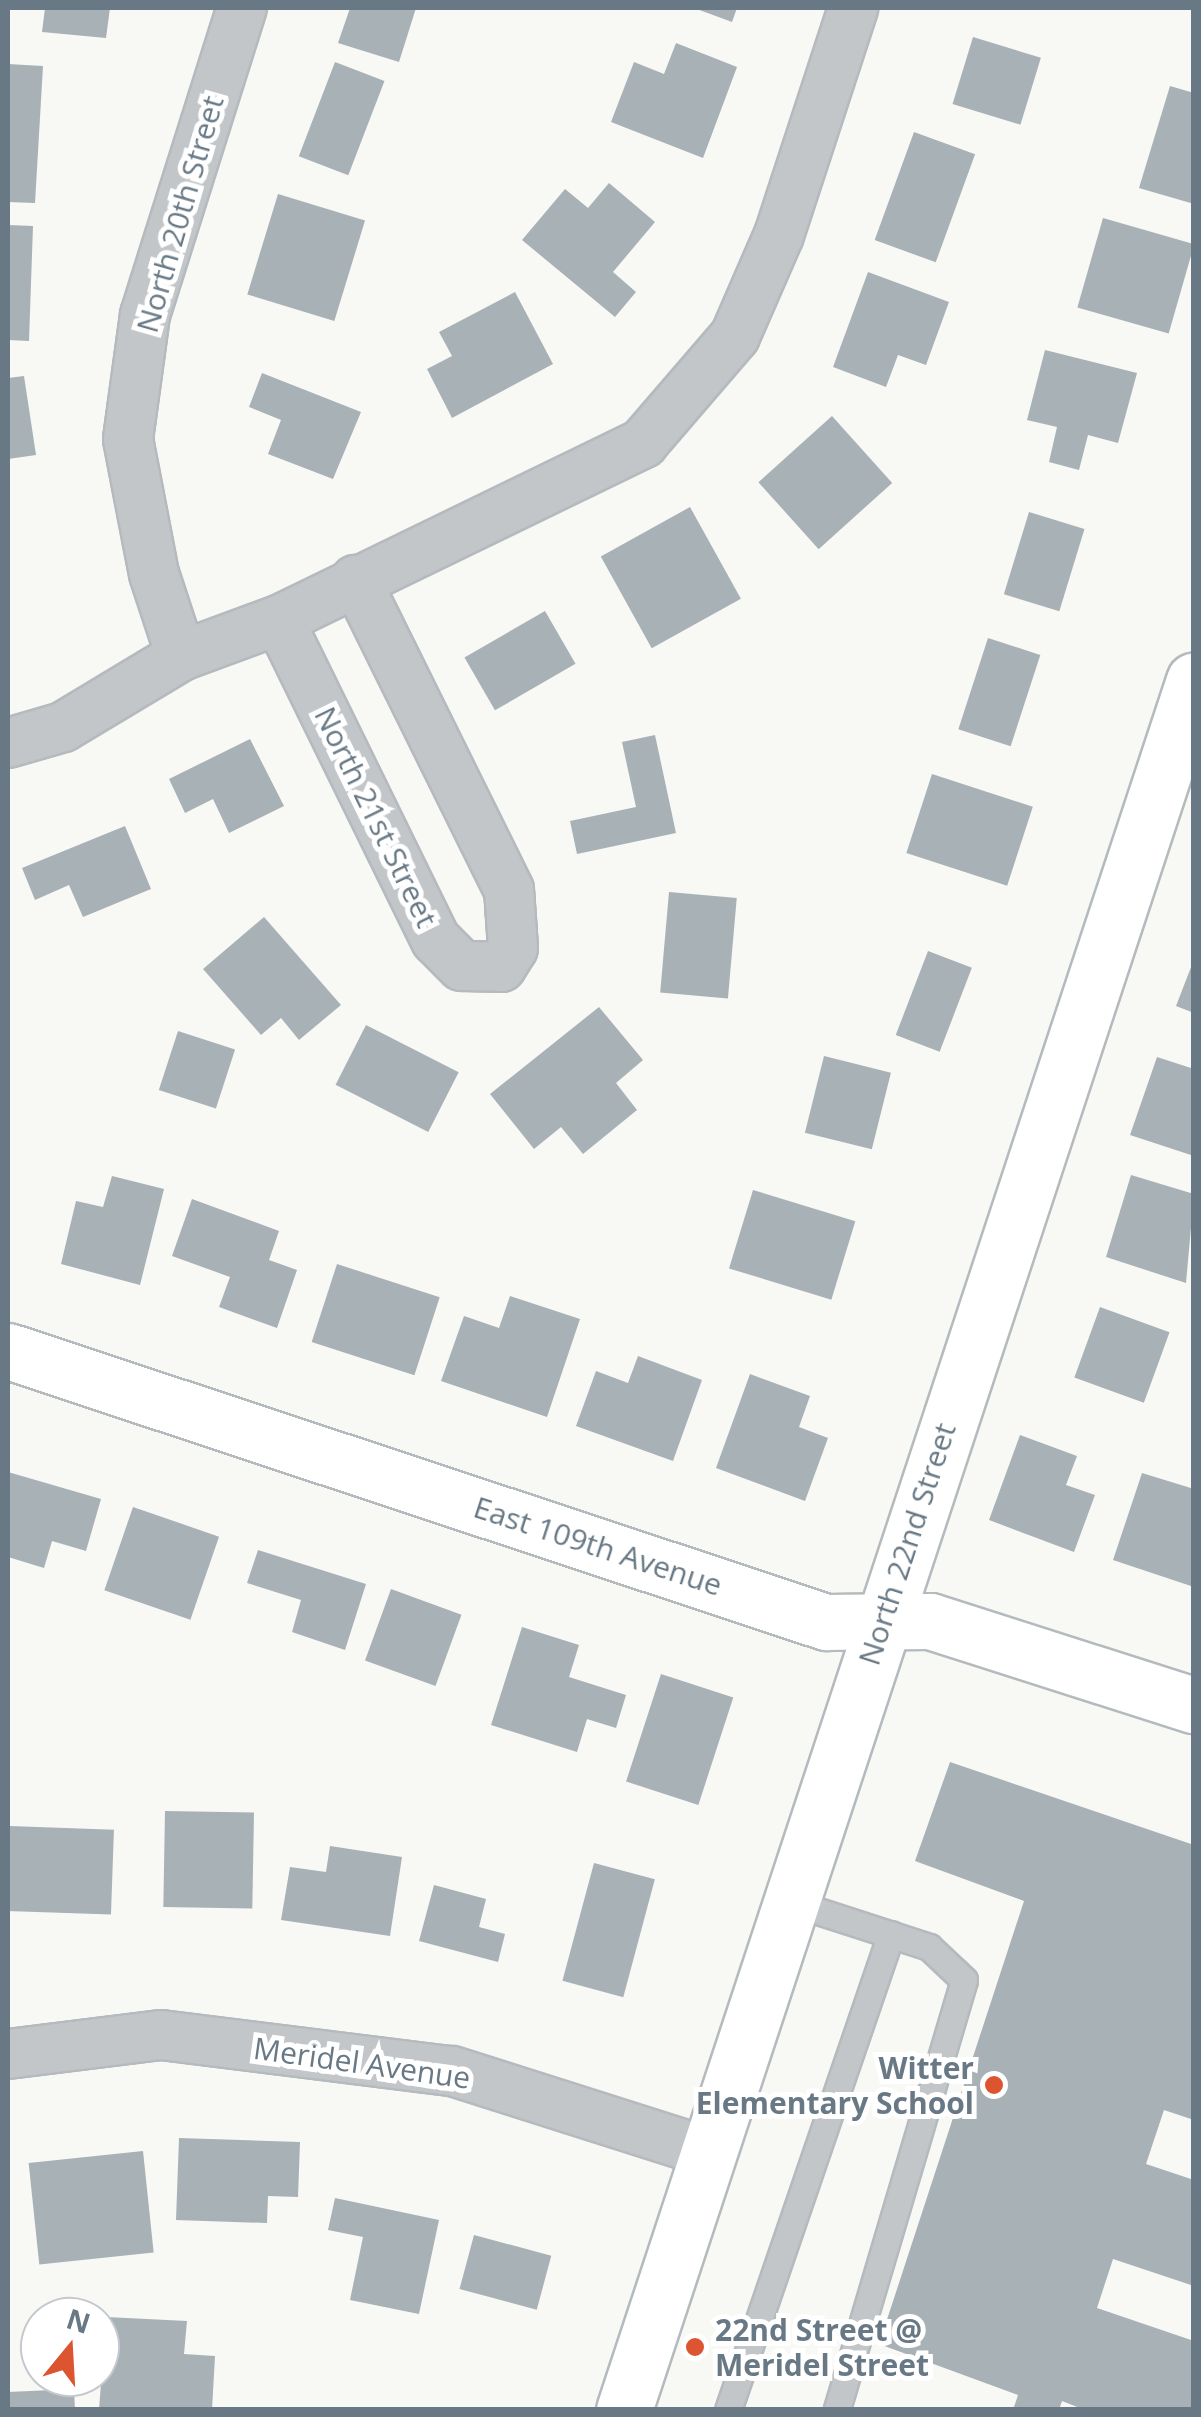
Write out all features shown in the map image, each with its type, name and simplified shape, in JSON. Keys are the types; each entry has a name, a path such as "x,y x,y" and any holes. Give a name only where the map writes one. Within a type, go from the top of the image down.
{"street":[{"name":"North 20th Street","path":"181,656 154,574 128,439 145,315 242,8"},
{"path":"8,743 63,728 181,656 279,620 643,442 734,336 779,236 853,8"},
{"name":"North 21st Street","path":"279,620 436,940 462,966 501,967 513,948 510,890 356,580"},
{"name":"North 22nd Street","path":"624,2410 1194,680"},
{"name":"East 109th Avenue","path":"8,1351 826,1622 883,1618 930,1621 1194,1705"},
{"name":"Meridel Avenue","path":"8,2054 161,2035 452,2071 708,2152"}],"lane":[{"path":"790,1902 929,1947 964,1980 837,2410"},
{"path":"728,2410 890,1934"}],"building":[{"path":"45,8 110,8 106,38 42,32"},
{"path":"350,8 416,8 399,62 338,43"},
{"path":"694,8 737,8 732,22"},
{"path":"973,37 1041,58 1020,125 953,104"},
{"path":"676,43 737,67 703,158 611,122 634,62 664,74"},
{"path":"335,62 384,81 348,175 299,156"},
{"path":"8,64 43,66 35,203 8,202"},
{"path":"1170,86 1194,93 1194,204 1139,188"},
{"path":"914,132 975,154 936,262 875,240"},
{"path":"609,183 655,222 613,272 636,292 615,317 522,240 565,189 588,208"},
{"path":"278,194 365,221 334,321 247,294"},
{"path":"1103,218 1194,244 1169,334 1077,307"},
{"path":"8,225 33,226 29,341 8,340"},
{"path":"868,272 949,302 926,365 898,355 886,387 833,367"},
{"path":"515,292 553,364 452,418 427,369 452,356 439,332"},
{"path":"1045,350 1137,373 1118,443 1088,435 1079,470 1049,462 1057,427 1027,420"},
{"path":"262,373 361,412 333,479 268,454 281,420 249,407"},
{"path":"24,376 36,455 8,459 8,378"},
{"path":"832,416 892,483 819,549 758,482"},
{"path":"690,507 741,599 652,648 601,556"},
{"path":"1029,512 1084,529 1059,611 1004,594"},
{"path":"545,611 576,664 495,710 464,658"},
{"path":"988,638 1040,655 1011,746 958,729"},
{"path":"655,735 676,833 577,854 570,821 636,807 622,742"},
{"path":"250,739 284,806 229,833 213,799 185,813 169,779"},
{"path":"932,774 1033,807 1007,886 906,853"},
{"path":"125,826 151,889 83,917 69,885 35,900 22,868"},
{"path":"669,892 737,898 728,999 660,993"},
{"path":"264,917 341,1005 299,1040 281,1018 261,1035 203,969"},
{"path":"928,951 972,968 940,1052 896,1035"},
{"path":"1194,962 1194,1013 1176,1006"},
{"path":"599,1007 643,1060 616,1083 637,1110 583,1154 561,1127 534,1149 490,1094"},
{"path":"366,1025 459,1072 428,1132 336,1085"},
{"path":"178,1031 235,1050 216,1109 159,1090"},
{"path":"824,1056 891,1073 872,1149 805,1133"},
{"path":"1157,1057 1194,1069 1194,1156 1130,1135"},
{"path":"1131,1175 1194,1194 1186,1283 1106,1257"},
{"path":"112,1176 164,1189 140,1285 61,1264 76,1201 103,1207"},
{"path":"753,1190 855,1221 831,1300 729,1268"},
{"path":"192,1199 279,1231 269,1260 297,1270 277,1328 219,1307 230,1277 172,1256"},
{"path":"337,1264 440,1297 414,1375 312,1342"},
{"path":"510,1296 580,1319 547,1417 441,1381 464,1316 499,1328"},
{"path":"1100,1307 1170,1332 1144,1403 1074,1377"},
{"path":"638,1356 702,1380 673,1461 576,1426 596,1371 628,1383"},
{"path":"750,1374 810,1396 799,1427 828,1438 805,1501 716,1468"},
{"path":"1020,1435 1077,1456 1066,1485 1095,1495 1074,1552 989,1520"},
{"path":"8,1472 101,1499 86,1551 52,1541 44,1568 8,1557"},
{"path":"1142,1473 1194,1489 1194,1587 1113,1560"},
{"path":"133,1507 219,1537 190,1620 104,1590"},
{"path":"258,1550 366,1584 345,1650 292,1632 301,1600 247,1583"},
{"path":"391,1589 461,1615 435,1686 365,1660"},
{"path":"522,1627 579,1645 569,1677 626,1695 616,1728 587,1719 577,1752 491,1725"},
{"path":"661,1674 733,1697 698,1805 626,1781"},
{"path":"950,1762 1194,1845 1194,2120 1164,2110 1146,2164 1194,2180 1194,2286 1113,2259 1097,2308 1194,2341 1194,2410 1085,2410 1062,2401 1059,2410 1013,2410 1018,2395 879,2344 1024,1901 915,1861"},
{"path":"165,1811 254,1813 252,1909 163,1907"},
{"path":"10,1826 114,1830 111,1915 8,1911"},
{"path":"330,1846 402,1857 390,1936 281,1920 290,1867 326,1872"},
{"path":"594,1863 655,1879 623,1997 562,1981"},
{"path":"434,1885 486,1899 479,1927 505,1934 498,1962 419,1941"},
{"path":"179,2138 300,2142 298,2197 268,2196 267,2223 176,2220"},
{"path":"143,2151 154,2252 39,2264 29,2163"},
{"path":"335,2198 439,2220 419,2314 350,2300 363,2237 328,2230"},
{"path":"474,2235 551,2256 537,2310 460,2289"},
{"path":"120,2318 187,2321 184,2354 215,2356 212,2410 99,2410 100,2397 120,2397"},
{"path":"20,2391 20,2397 74,2397 75,2410 8,2410 8,2392"}],"place":[{"name":"Witter Elementary School","path":"994,2085"},
{"name":"22nd Street @ Meridel Street","path":"695,2347"}]}
